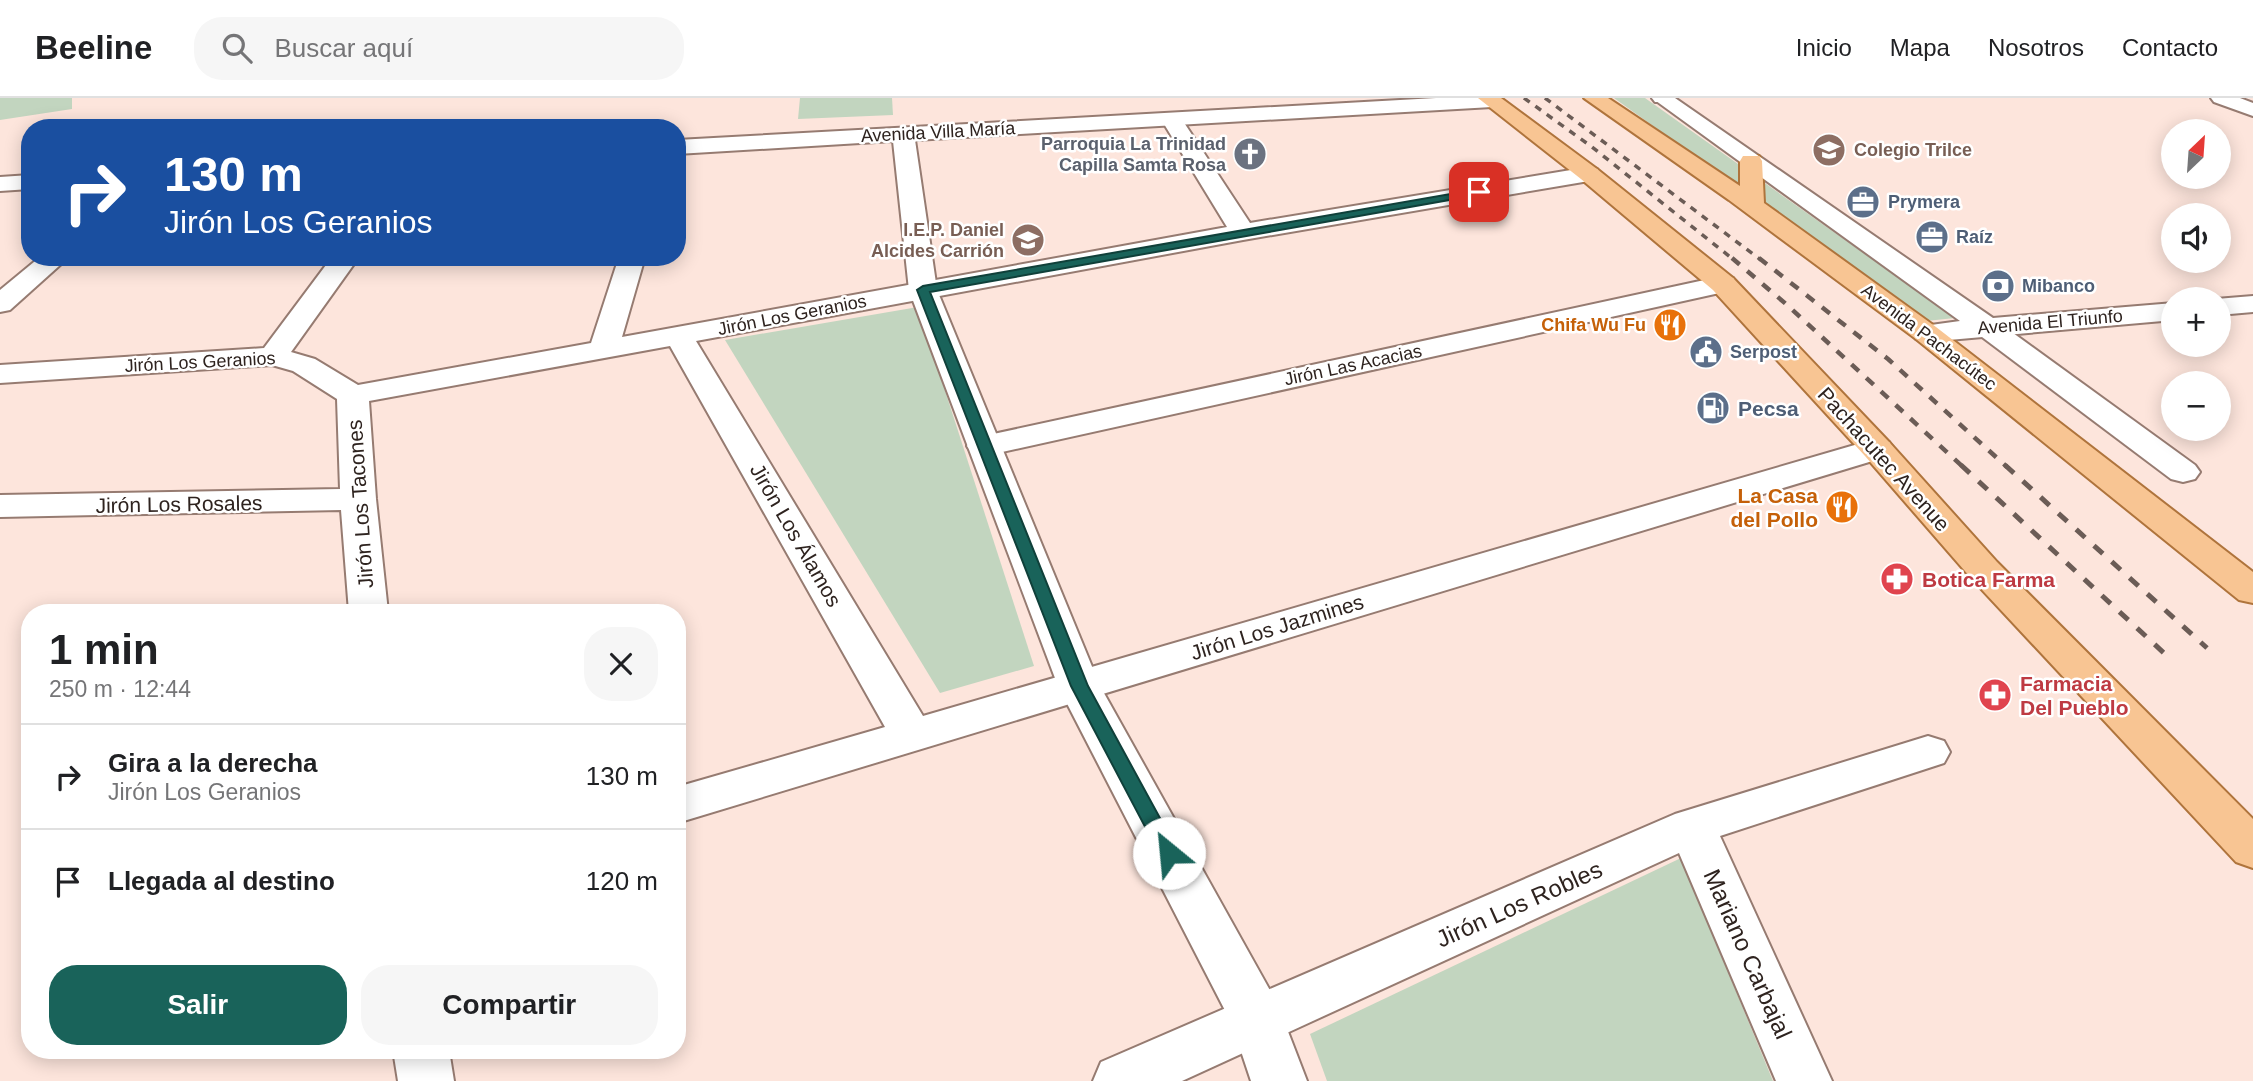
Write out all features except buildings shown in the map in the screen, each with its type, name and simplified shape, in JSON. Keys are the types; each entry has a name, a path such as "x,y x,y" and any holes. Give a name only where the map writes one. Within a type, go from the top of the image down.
{"main road":[{"name":"Avenida Pachacútec","path":"1594,98 1752,206 1927,333 2253,591"},
{"name":"Pachacutec Avenue","path":"1490,100 1589,174 1723,284 1877,449 1984,570 2253,849"},
{"path":"1751,161 1752,206"}],"street":[{"name":"Avenida Pachacútec","path":"1663,98 1988,328 2183,472"},
{"path":"2221,98 2253,110"},
{"name":"Avenida Villa María","path":"686,146 1490,100"},
{"path":"1172,119 1242,232"},
{"path":"903,134 923,290 1079,686 1258,1020 1279,1081"},
{"name":"Jirón Los Geranios","path":"0,374 273,356 304,365 353,395 1242,232 1589,174"},
{"path":"0,184 21,183"},
{"path":"0,304 45,266"},
{"path":"273,356 339,266"},
{"path":"603,350 629,266"},
{"name":"Jirón Las Acacias","path":"984,446 1723,284"},
{"path":"2231,306 2253,304"},
{"name":"Avenida El Triunfo","path":"1927,333 2161,312"},
{"name":"Jirón Los Álamos","path":"679,336 912,735"},
{"name":"Jirón Los Tacones","path":"353,395 358,499 368,604"},
{"name":"Jirón Los Jazmines","path":"686,802 1877,449"},
{"name":"Jirón Los Rosales","path":"0,506 358,499"},
{"name":"Jirón Los Robles","path":"1121,1081 1692,827 1928,752"},
{"name":"Mariano Carbajal","path":"1692,827 1804,1081"},
{"path":"422,1059 426,1081"}],"green space":[{"path":"0,98 72,98 72,109 0,120"},
{"path":"800,98 892,98 893,115 798,119"},
{"path":"1614,98 1645,98 1955,318 1926,321"},
{"path":"918,307 1034,666 940,693 725,340"},
{"path":"1681,858 1773,1081 1327,1081 1310,1034"}],"railway":[{"path":"1524,98 1592,147 1734,260"},
{"path":"1545,98 1761,260"},
{"path":"1732,258 1786,304 1963,467"},
{"path":"1759,258 1888,359 2007,467"},
{"path":"1961,465 2165,654"},
{"path":"2005,465 2207,648"}],"place":[{"name":"Colegio Trilce","path":"1829,150"},
{"name":"Parroquia La Trinidad Capilla Samta Rosa","path":"1250,154"},
{"name":"Prymera","path":"1863,202"},
{"name":"Raíz","path":"1932,237"},
{"name":"I.E.P. Daniel Alcides Carrión","path":"1028,240"},
{"name":"Mibanco","path":"1998,286"},
{"name":"Chifa Wu Fu","path":"1670,325"},
{"name":"Serpost","path":"1706,352"},
{"name":"Pecsa","path":"1713,408"},
{"name":"La Casa del Pollo","path":"1842,507"},
{"name":"Botica Farma","path":"1897,579"},
{"name":"Farmacia Del Pueblo","path":"1995,695"}],"route":[{"path":"1169,853 1079,686 923,290 1479,192"}]}
